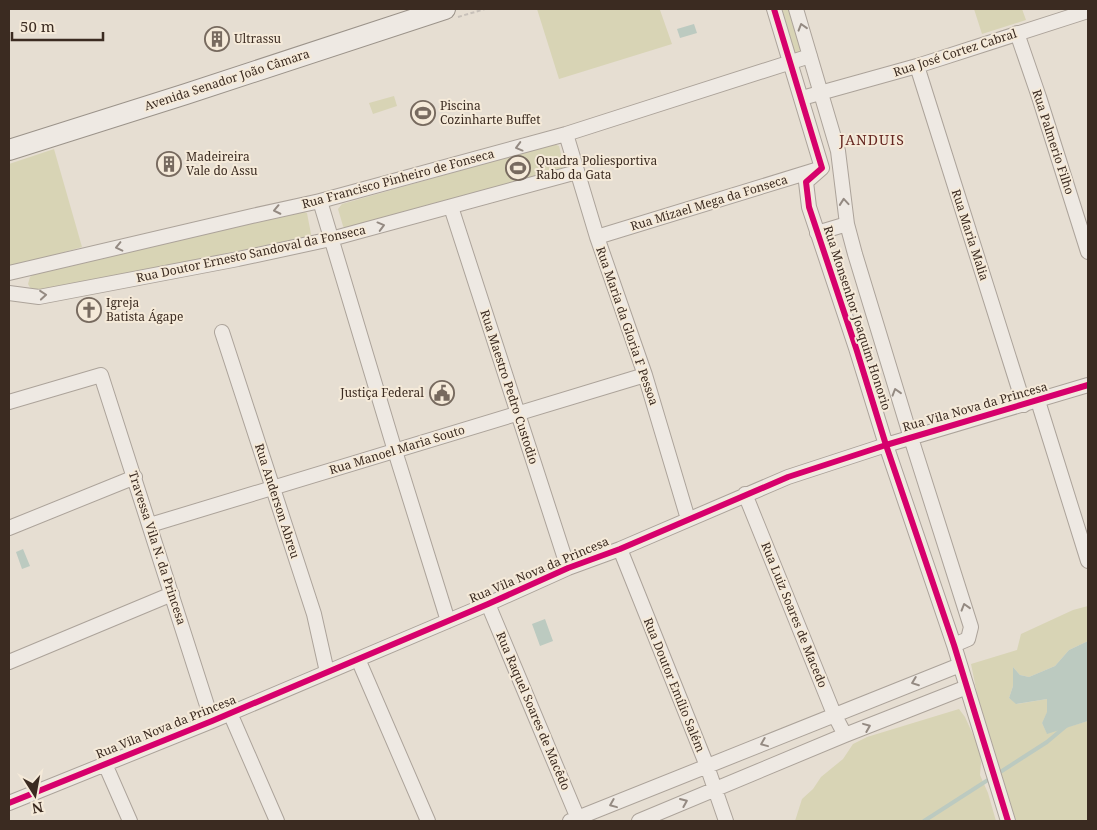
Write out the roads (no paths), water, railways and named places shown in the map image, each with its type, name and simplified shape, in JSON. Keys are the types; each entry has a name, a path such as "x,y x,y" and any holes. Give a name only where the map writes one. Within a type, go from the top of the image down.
{"main road":[{"name":"Avenida Senador João Câmara","path":"9,150 445,9"}],"street":[{"path":"774,9 822,168"},
{"name":"Rua Monsenhor Joaquim Honorio","path":"796,9 838,151 847,224 910,438 971,627 968,640 954,644"},
{"name":"Rua José Cortez Cabral","path":"802,98 918,66 1088,11"},
{"name":"Rua Palmerio Filho","path":"1017,33 1088,252"},
{"name":"Rua Francisco Pinheiro de Fonseca","path":"9,273 320,201 566,134 810,56"},
{"name":"Rua Maria Malia","path":"918,66 1031,403 1088,562"},
{"name":"Rua Maria da Gloria F Pessoa","path":"566,134 597,237 644,375 688,519"},
{"name":"Rua Monsenhor Joaquim Honorio","path":"822,168 806,182 817,232 886,445 954,644 1008,821"},
{"name":"Rua Mizael Mega da Fonseca","path":"597,237 822,168"},
{"name":"Rua Doutor Ernesto Sandoval da Fonseca","path":"9,293 39,296 238,259 330,239 578,172"},
{"path":"320,201 330,239 448,621"},
{"name":"Rua Maestro Pedro Custodio","path":"451,207 568,568"},
{"path":"817,232 847,224"},
{"name":"Rua Anderson Abreu","path":"222,332 314,614 327,672"},
{"name":"Travessa Vila N. da Princesa","path":"9,402 101,375 212,721"},
{"name":"Rua Manoel Maria Souto","path":"150,525 644,375"},
{"name":"Rua Vila Nova da Princesa","path":"9,803 212,721 568,568 620,549 788,477 886,445 1088,385"},
{"path":"9,528 135,477"},
{"name":"Rua Luiz Soares de Macedo","path":"745,494 834,714 845,736"},
{"name":"Rua Doutor Emílio Salém","path":"620,549 707,766 726,821"},
{"path":"9,662 172,594"},
{"name":"Rua Raquel Soares de Macêdo","path":"488,604 575,820"},
{"path":"358,659 428,821"},
{"path":"575,820 834,714 960,665"},
{"path":"639,821 967,687"},
{"path":"230,713 277,821"},
{"path":"105,764 130,821"}],"waterway":[{"path":"924,821 1047,742 1066,726"}],"place":[{"name":"Ultrassu","path":"217,39"},
{"name":"Piscina Cozinharte Buffet","path":"423,113"},
{"name":"Madeireira Vale do Assu","path":"169,164"},
{"name":"Quadra Poliesportiva Rabo da Gata","path":"518,168"},
{"name":"Igreja Batista Ágape","path":"89,310"},
{"name":"Justiça Federal","path":"442,393"}],"district":[{"name":"JANDUIS","path":"872,140"}]}
